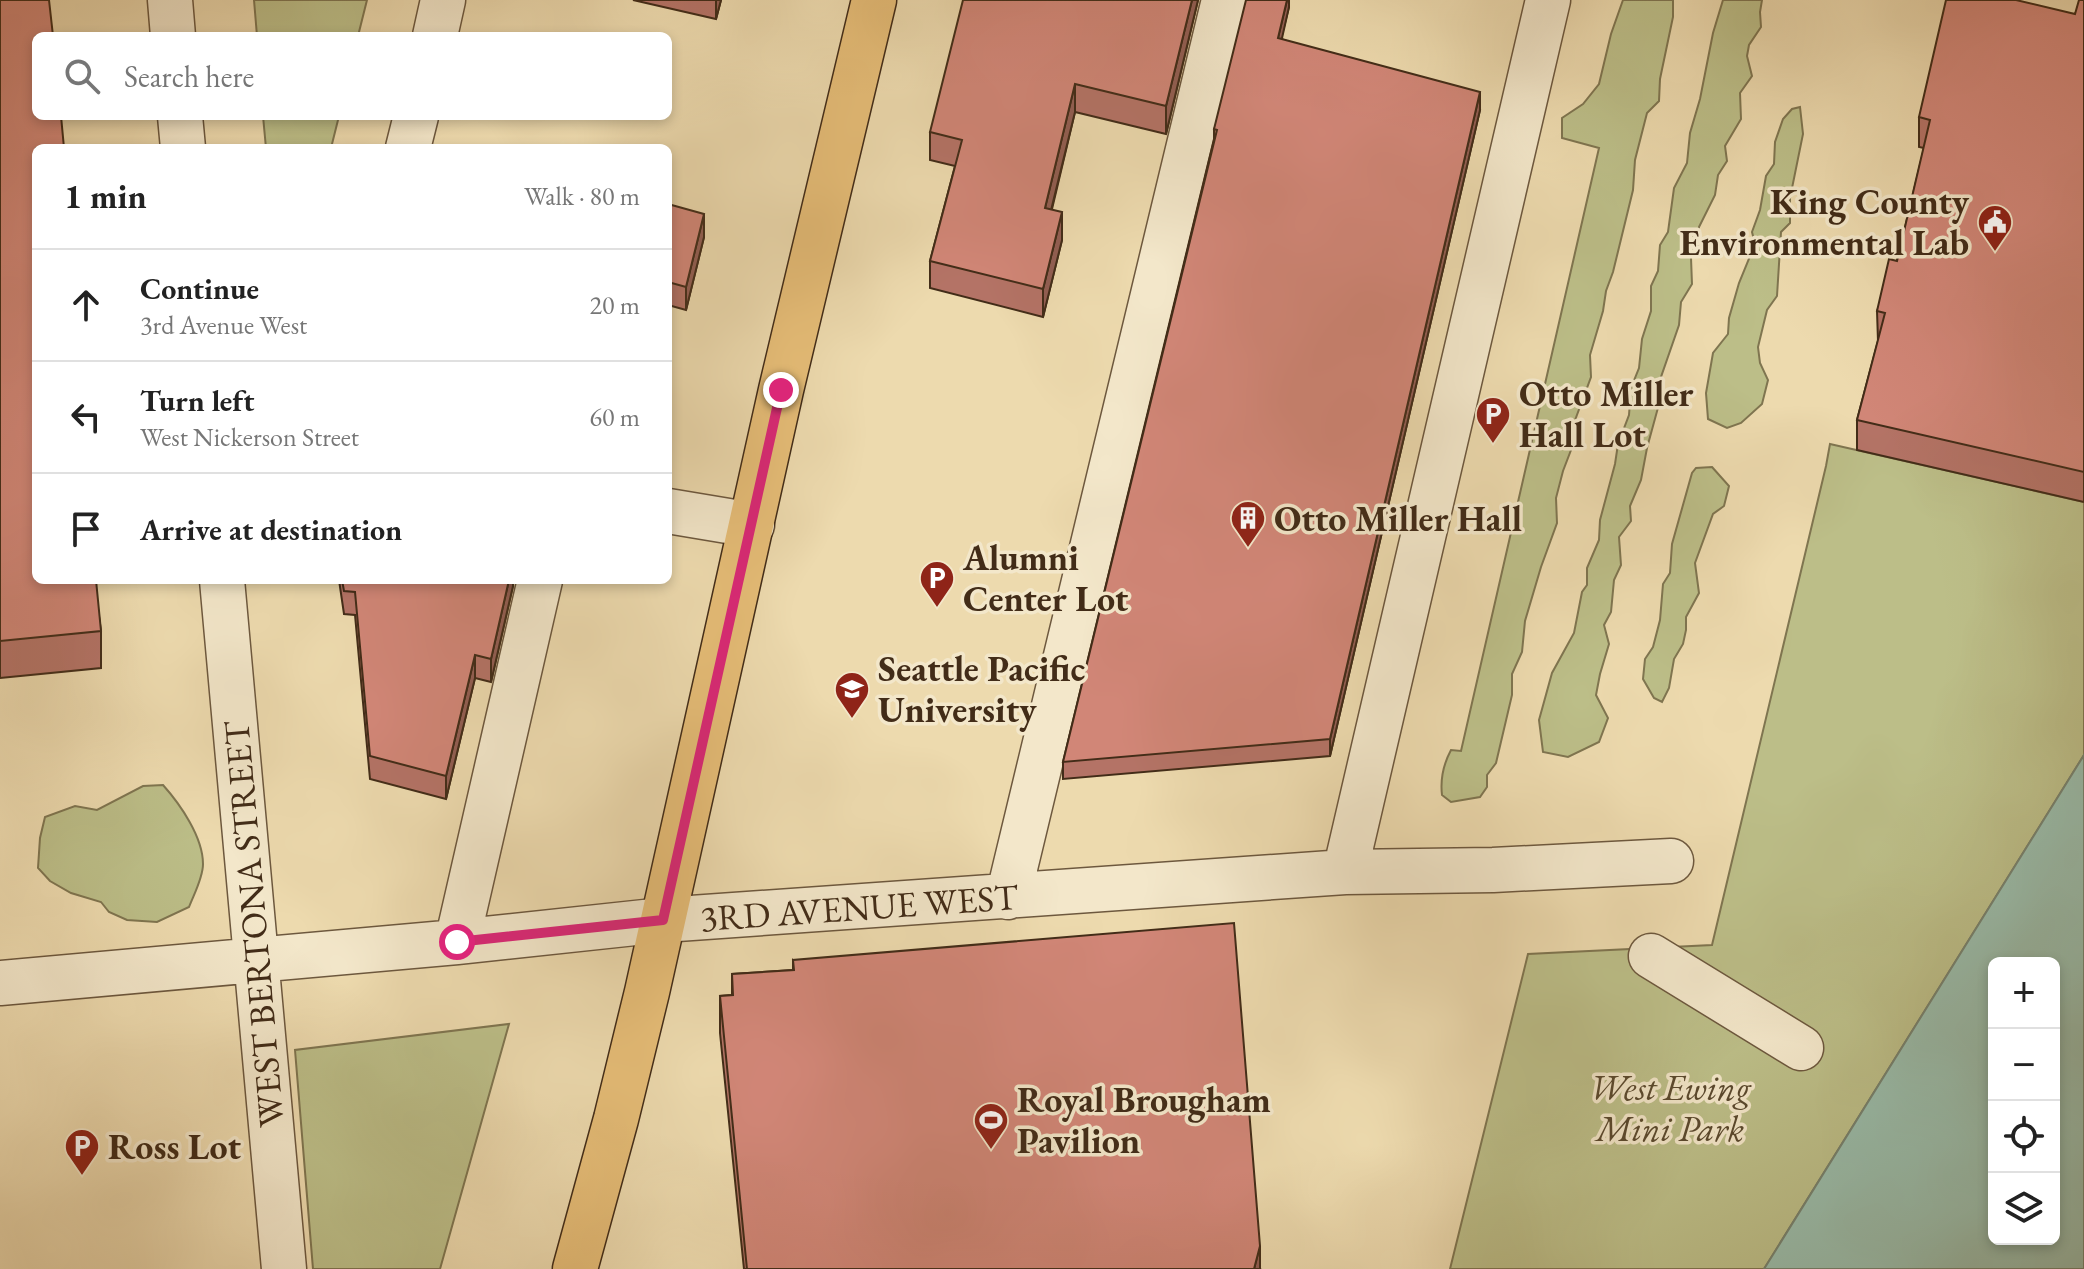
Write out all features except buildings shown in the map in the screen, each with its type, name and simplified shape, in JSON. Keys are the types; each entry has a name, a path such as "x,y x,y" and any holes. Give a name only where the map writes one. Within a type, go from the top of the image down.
{"main road":[{"path":"575,1269 619,1105 663,920 781,390 874,0"}],"street":[{"path":"170,0 173,32"},
{"path":"436,32 443,0"},
{"path":"1008,897 1224,0"},
{"path":"1345,872 1548,0"},
{"path":"180,120 183,144"},
{"path":"409,144 415,120"},
{"path":"672,512 752,525"},
{"name":"WEST BERTONA STREET","path":"222,584 284,1269"},
{"path":"457,942 539,584"},
{"name":"3RD AVENUE WEST","path":"0,983 457,942 663,920 1345,872 1493,870 1671,861"},
{"path":"1651,956 1801,1048"}],"green space":[{"path":"254,0 367,0 359,32 257,32"},
{"path":"1623,0 1673,0 1659,101 1647,113 1635,160 1633,190 1590,355 1591,377 1574,423 1571,450 1556,498 1557,523 1525,621 1522,652 1512,674 1512,695 1496,763 1487,775 1487,787 1480,797 1451,802 1442,795 1443,772 1451,750 1461,751 1599,148 1562,138 1562,118 1583,104 1599,84"},
{"path":"1723,0 1762,0 1761,27 1749,45 1747,56 1752,76 1740,93 1741,119 1725,146 1727,161 1718,175 1715,195 1699,227 1698,246 1691,258 1692,284 1681,302 1679,325 1661,377 1662,393 1641,480 1630,506 1631,521 1619,537 1621,565 1614,580 1611,612 1604,625 1609,644 1596,695 1608,718 1599,742 1568,757 1543,752 1539,720 1552,673 1574,633 1582,592 1587,585 1587,568 1599,540 1600,520 1618,444 1629,415 1631,388 1639,368 1642,339 1651,311 1651,286 1658,271 1660,245 1668,232 1674,188 1687,163 1690,133"},
{"path":"1800,107 1803,134 1790,198 1790,223 1781,232 1777,296 1767,310 1758,347 1760,363 1768,380 1762,404 1741,423 1727,428 1708,419 1706,393 1713,353 1728,334 1739,283 1755,244 1752,232 1760,210 1766,176 1774,164 1775,142 1783,119 1792,109"},
{"path":"263,120 338,120 332,144 266,144"},
{"name":"West Ewing Mini Park","path":"1830,444 2084,502 2084,755 1764,1269 1450,1269 1528,954 1712,945"},
{"path":"1712,467 1729,486 1724,506 1713,514 1695,563 1699,593 1686,617 1683,644 1674,659 1669,688 1662,702 1654,698 1643,679 1645,659 1653,647 1660,620 1663,584 1670,573 1672,544 1692,473 1696,468"},
{"path":"163,785 189,822 202,854 202,875 189,907 157,922 127,920 109,912 101,902 71,893 50,881 38,868 45,817 75,806 97,810 143,786"},
{"path":"509,1024 440,1269 313,1269 295,1050"}],"shaded area":[{"path":"2084,755 2084,1269 1764,1269"}],"place":[{"name":"King County Environmental Lab","path":"1995,253"},
{"name":"Otto Miller Hall Lot","path":"1493,445"},
{"name":"Otto Miller Hall","path":"1248,549"},
{"name":"Alumni Center Lot","path":"937,609"},
{"name":"Seattle Pacific University","path":"852,720"},
{"name":"Royal Brougham Pavilion","path":"991,1151"},
{"name":"Ross Lot","path":"82,1177"}],"route":[{"path":"457,942 663,920 781,390"}]}
